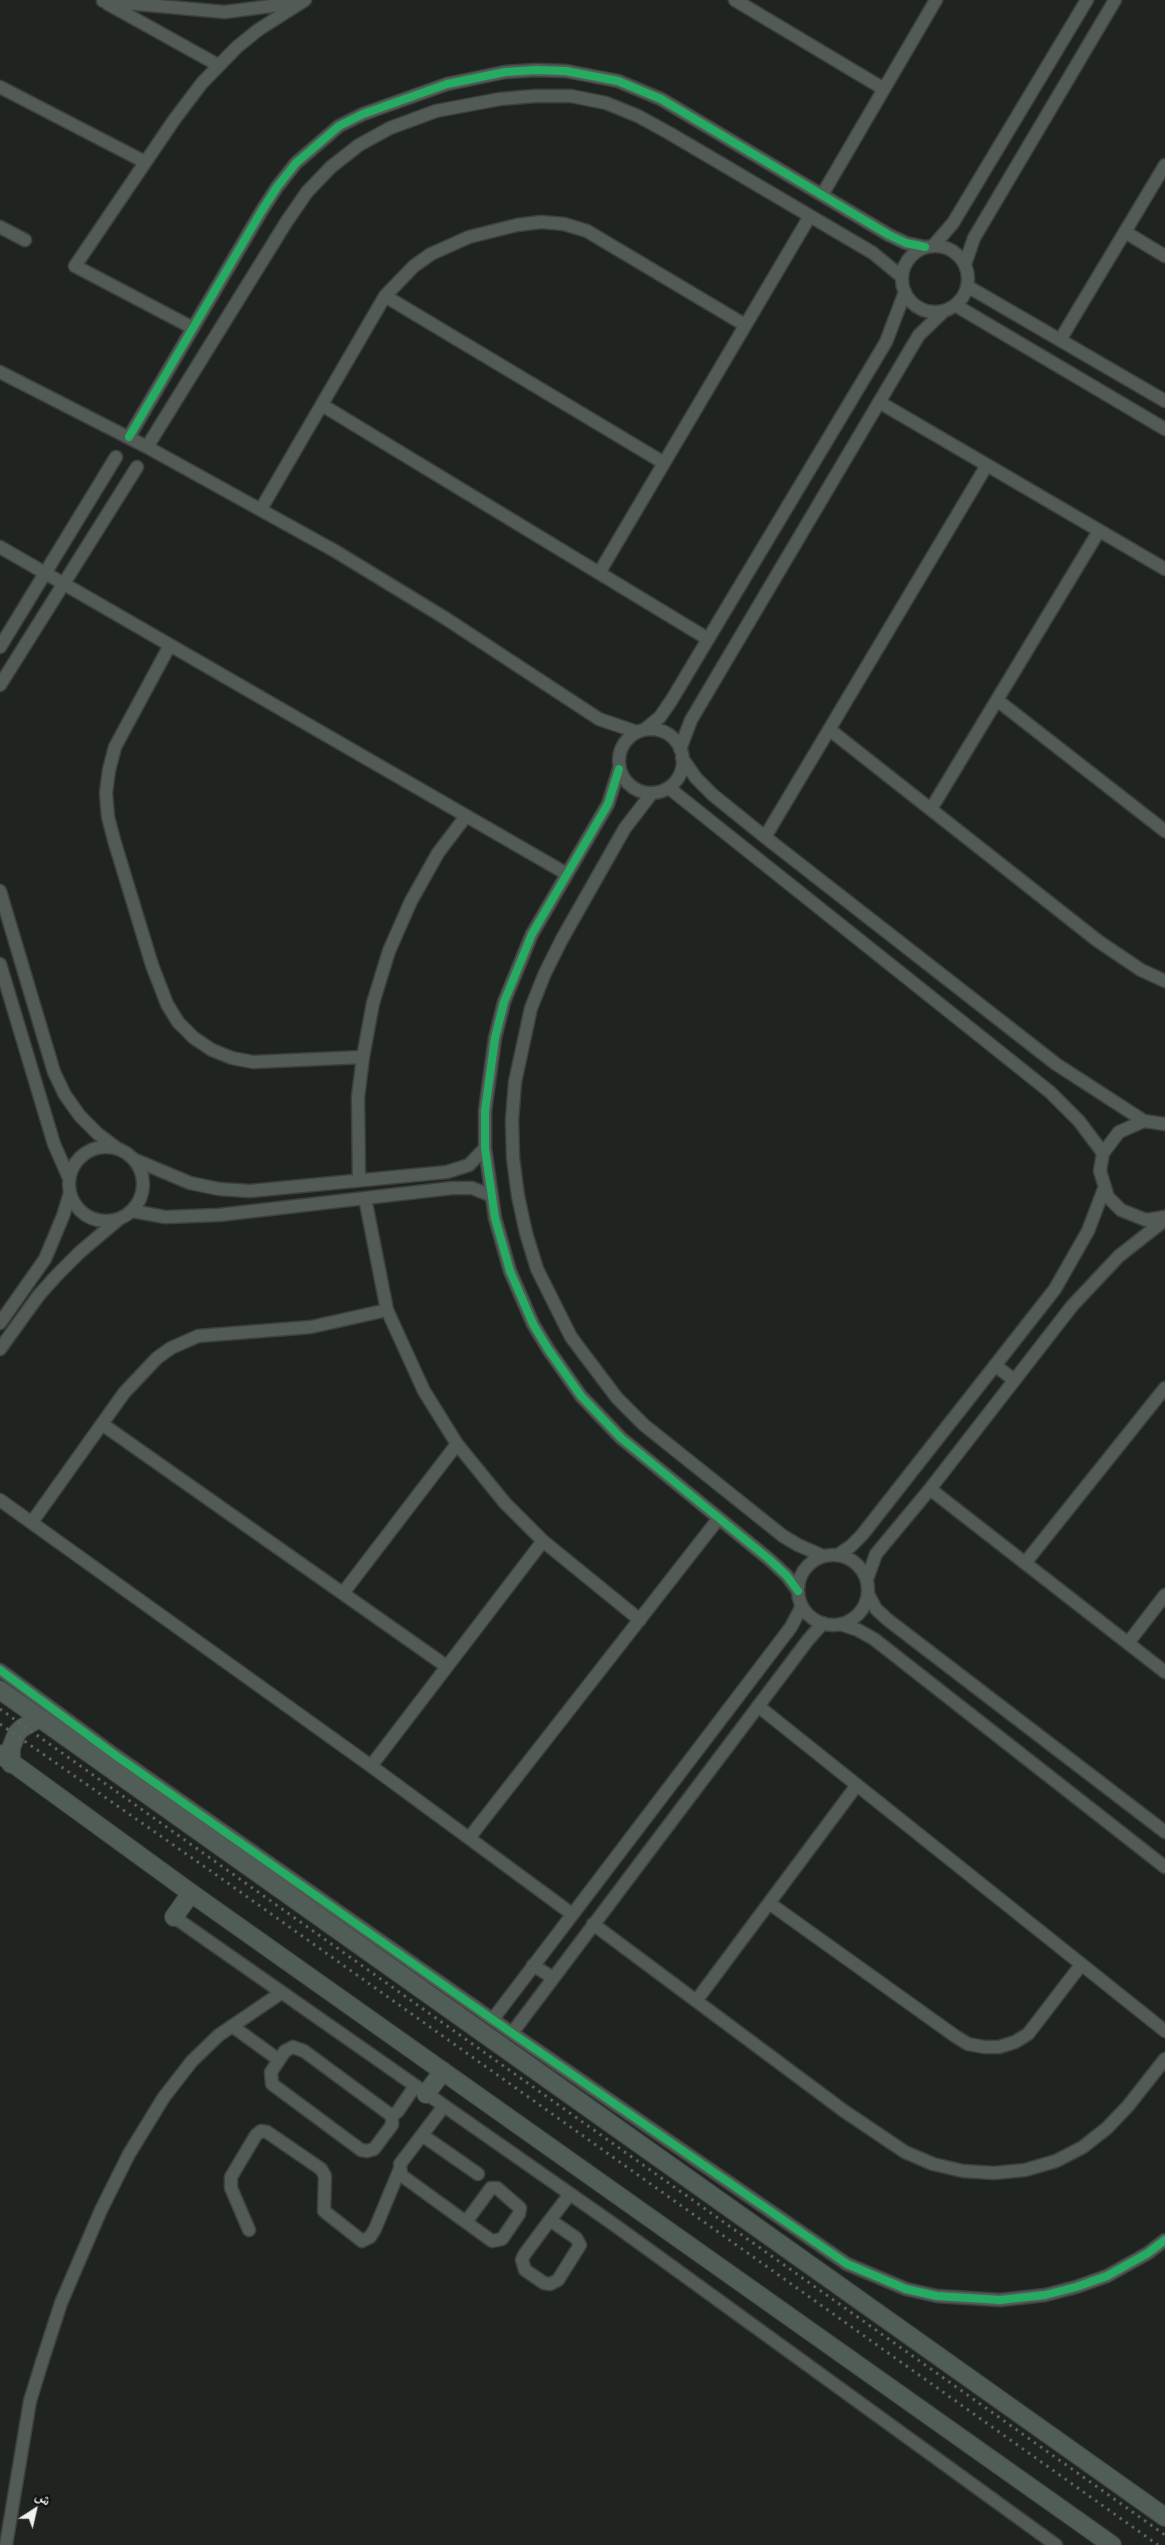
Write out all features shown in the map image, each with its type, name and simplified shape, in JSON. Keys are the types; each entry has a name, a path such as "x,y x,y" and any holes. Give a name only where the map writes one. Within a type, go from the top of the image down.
{"main road":[{"path":"0,1690 38,1719 1165,2517"},
{"path":"38,1719 29,1723 17,1733 6,1759 191,1893 1112,2545"},
{"path":"174,1917 191,1893"},
{"path":"421,2090 443,2071"}],"street":[{"path":"102,0 226,12 303,1"},
{"path":"102,0 218,65"},
{"path":"735,0 884,89"},
{"path":"822,194 936,0"},
{"path":"1087,0 953,223 929,246 913,254 905,264 902,277 905,292 912,302 921,309 933,312 950,308 1165,429"},
{"path":"965,264 974,238 1115,0"},
{"path":"193,328 75,266 188,101 218,65 258,30 303,1"},
{"path":"129,438 277,186 296,163 318,142 340,126 363,114 416,94 474,78 536,70 566,71 618,81 661,99 898,239 946,248 957,254 965,264 968,275 968,286 963,297 919,335 878,402 691,720 682,754 680,775 669,788 652,793 635,789 628,784 620,769"},
{"path":"0,87 145,162"},
{"path":"147,447 286,221 307,192 331,167 359,145 399,124 436,112 500,99 535,96 571,96 606,103 638,116 669,133 873,253 902,277"},
{"path":"1060,340 1165,165"},
{"path":"599,573 810,216"},
{"path":"261,509 385,296 414,266 450,244 479,234 540,222 564,224 586,231 745,325"},
{"path":"0,227 25,240"},
{"path":"1125,232 1165,256"},
{"path":"968,286 1165,401"},
{"path":"905,292 894,326 886,342 666,709 623,744 620,752 620,769 608,804 532,934 504,1002 488,1074 486,1148 490,1195 502,1244 521,1298 533,1324 564,1373 588,1403 621,1438 780,1569 798,1591 802,1606 814,1620 823,1624 840,1624 858,1630 874,1639 1165,1866"},
{"path":"385,296 664,463"},
{"path":"0,372 147,447 261,509 397,588 599,719 641,731 662,731 676,742 696,778 713,795 765,837 1056,1064 1144,1121 1165,1124"},
{"path":"878,402 1165,569"},
{"path":"322,405 708,639"},
{"path":"0,647 116,457"},
{"path":"765,837 987,465"},
{"path":"0,685 62,583 137,468"},
{"path":"932,809 1099,531"},
{"path":"0,547 567,874"},
{"path":"170,645 115,747 106,793 108,817 114,840 152,966 167,1004 178,1022 194,1038 212,1050 232,1058 253,1062 363,1056"},
{"path":"997,700 1165,831"},
{"path":"830,730 1098,941 1142,970 1165,981"},
{"path":"669,788 1050,1092 1079,1121 1103,1153"},
{"path":"652,793 633,815 562,939 531,1008 518,1064 512,1120 513,1158 524,1224 537,1269 552,1304 571,1337 617,1398 644,1424 784,1536 798,1545 823,1556"},
{"path":"359,1180 357,1131 363,1056 373,1003 397,934 411,901 438,853 466,816"},
{"path":"0,892 54,1072 65,1095 80,1116 98,1134 133,1159 190,1183 219,1189 250,1191 458,1169 469,1165 486,1148"},
{"path":"0,964 54,1144 69,1178 70,1193 75,1205 84,1214 95,1220 108,1221 120,1219"},
{"path":"1144,1121 1119,1132 1112,1138 1103,1153 1100,1171 1104,1189 1114,1204 1128,1215 1146,1220 1165,1219"},
{"path":"69,1178 75,1163 87,1152 97,1148 118,1149"},
{"path":"0,1349 39,1295 56,1276 85,1247 132,1210 142,1191 143,1180 133,1159"},
{"path":"132,1210 165,1217 192,1217 462,1187 490,1195"},
{"path":"838,1555 862,1535 1068,1270 1088,1231 1104,1189"},
{"path":"0,1323 45,1259 63,1216 70,1193"},
{"path":"365,1198 387,1310 424,1391 457,1444 505,1503 543,1541 640,1620"},
{"path":"1165,1219 1119,1256 1095,1280 1014,1380 930,1489 876,1554 867,1579 868,1594 876,1609 888,1620 1165,1832"},
{"path":"32,1522 124,1392 164,1354 185,1341 198,1336 233,1332 311,1327 387,1310"},
{"path":"995,1365 1014,1380"},
{"path":"1025,1563 1165,1388"},
{"path":"102,1424 446,1666"},
{"path":"343,1593 457,1444"},
{"path":"930,1489 1165,1672"},
{"path":"0,1500 372,1766 572,1914"},
{"path":"469,1838 719,1518"},
{"path":"372,1766 446,1666 543,1541"},
{"path":"798,1591 801,1576 810,1563 823,1556 838,1555 856,1563 867,1579"},
{"path":"840,1624 859,1614 868,1594"},
{"path":"1128,1643 1165,1595"},
{"path":"493,2019 791,1627 802,1606"},
{"path":"512,2033 758,1706 823,1624"},
{"path":"0,1670 115,1755 512,2033 820,2247 854,2268 906,2289 937,2296 1000,2300 1045,2295 1107,2276 1148,2253 1165,2240"},
{"path":"758,1706 1165,2031"},
{"path":"696,2001 857,1785"},
{"path":"769,1903 968,2044 1000,2047 1028,2034 1081,1965"},
{"path":"174,1917 570,2194 1056,2545"},
{"path":"593,1924 879,2136 905,2152 933,2164 963,2172 1025,2170 1056,2161 1083,2147 1128,2106 1165,2059"},
{"path":"533,1965 553,1978"},
{"path":"6,2545 30,2401 61,2303 101,2210 128,2154 164,2097 192,2061 232,2026 281,1993"},
{"path":"232,2026 279,2060"},
{"path":"299,2048 392,2116 392,2125 376,2146 371,2151 361,2150 275,2086 270,2074 288,2049 299,2048"},
{"path":"392,2116 421,2090"},
{"path":"249,2230 231,2188 231,2178 256,2135 261,2131 267,2132 321,2169 325,2176 324,2212 362,2240 370,2237 375,2229 399,2171 400,2164 444,2106"},
{"path":"422,2135 478,2174"},
{"path":"399,2171 466,2222 492,2241 497,2242 502,2239 518,2216 520,2208 497,2188 491,2188 466,2222"},
{"path":"550,2220 578,2240 580,2245 558,2280 550,2284 525,2270 522,2260 550,2220 570,2194"}],"railway":[{"path":"0,1709 1165,2535"},
{"path":"0,1724 215,1874 1158,2545"}],"cycle path":[{"path":"129,437 261,212 277,187 296,163 339,126 363,114 447,84 505,72 536,70 566,71 618,81 661,99 889,235 906,243 925,247"},
{"path":"619,769 608,804 532,934 504,1002 495,1038 485,1111 485,1148 495,1218 510,1271 533,1324 581,1396 621,1438 770,1560 787,1576 798,1591"},
{"path":"0,1670 115,1755 512,2033 847,2264 906,2289 937,2296 1000,2300 1045,2295 1107,2276 1148,2253 1165,2240"}]}
